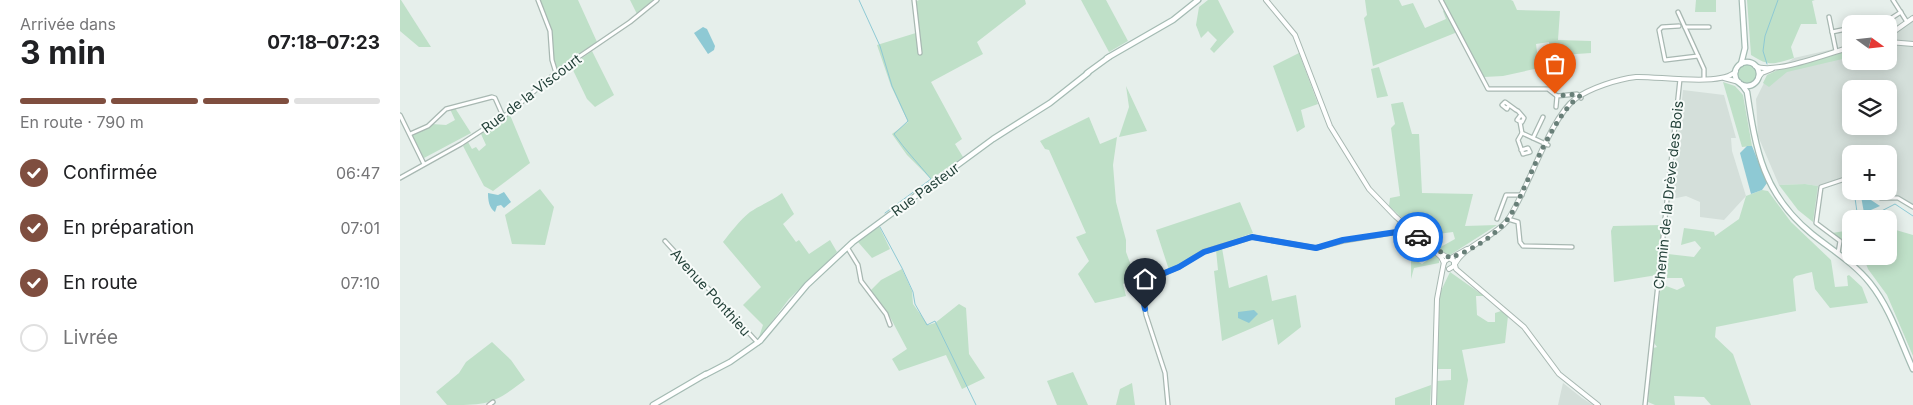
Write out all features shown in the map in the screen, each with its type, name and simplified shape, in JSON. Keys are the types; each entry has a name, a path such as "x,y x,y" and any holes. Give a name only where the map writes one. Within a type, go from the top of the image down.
{"main road":[{"name":"Rue Pasteur","path":"656,404 736,358 758,343 775,324 783,311 822,270 847,248 994,138 1045,107 1107,58 1173,20 1198,0"},
{"path":"1742,0 1748,57 1759,72 1751,92 1750,113"},
{"path":"1745,40 1744,58 1736,70 1740,83 1747,91 1754,142 1763,169 1776,194 1794,216 1862,273 1884,304 1913,368"},
{"path":"1741,64 1753,65"},
{"path":"1740,83 1748,86 1754,84"}],"street":[{"path":"538,0 550,31 552,60 556,73"},
{"name":"Rue de la Viscourt","path":"400,178 461,144 503,116 556,73 630,22 657,0"},
{"path":"914,0 920,53"},
{"path":"1266,0 1287,23 1297,39 1335,135 1371,192 1410,230 1428,245 1450,258 1472,282 1524,327 1563,378 1598,405"},
{"path":"1441,0 1488,89 1548,89 1557,96 1576,94 1581,97"},
{"path":"1893,0 1907,22"},
{"path":"1678,12 1704,70 1704,79"},
{"path":"1896,15 1901,12"},
{"path":"1829,17 1836,51"},
{"path":"1898,28 1913,18"},
{"path":"1679,26 1662,27 1658,30 1665,60 1698,56"},
{"path":"1685,27 1709,27"},
{"path":"1832,32 1842,30"},
{"path":"1898,43 1913,44"},
{"path":"1758,78 1764,72 1842,49"},
{"path":"1753,65 1764,68 1779,67"},
{"path":"1438,290 1449,269 1460,257 1500,229 1508,219 1569,104 1590,92 1635,78 1717,78 1732,75 1736,70"},
{"name":"Chemin de la Drève des Bois","path":"1645,405 1680,78"},
{"path":"1717,78 1740,83"},
{"path":"1556,107 1557,96"},
{"path":"410,134 428,126 446,109 492,97 495,98 503,116"},
{"path":"1509,105 1518,111 1520,116 1517,118 1520,122 1522,133 1518,139 1521,150"},
{"path":"400,115 424,164"},
{"path":"1533,138 1543,117"},
{"path":"1522,133 1547,145"},
{"path":"1839,252 1841,243 1839,240 1816,224 1818,194 1822,186 1842,180"},
{"path":"1497,219 1506,195 1522,195"},
{"path":"1897,198 1913,207"},
{"path":"1508,219 1518,222 1520,242 1524,246 1572,247"},
{"path":"1168,405 1165,374 1146,315 1141,287 1143,282 1179,267 1204,252 1252,237 1316,248 1343,240 1410,230"},
{"name":"Avenue Ponthieu","path":"665,241 758,343"},
{"path":"1434,405 1438,290 1444,264 1450,258 1480,242"},
{"path":"1428,245 1449,269 1472,282"},
{"path":"847,248 858,263 861,282 886,314 890,325"},
{"path":"489,405 493,402"}],"shaded area":[{"path":"1913,20 1913,206 1897,197 1897,145 1842,145 1842,179 1818,186 1805,184 1779,185 1758,136 1756,99 1767,77 1794,58 1842,47 1842,70 1898,70 1898,32"},
{"path":"1683,90 1724,95 1736,138 1731,138 1732,151 1746,196 1724,220 1700,217 1700,202 1686,196 1672,199"},
{"path":"1563,383 1582,398 1593,405 1558,405"}],"green space":[{"path":"400,0 431,47 419,47 400,31"},
{"path":"538,0 578,0 597,42 557,69 554,64 552,33"},
{"path":"630,0 653,0 637,14"},
{"path":"919,0 1025,0 1026,4 977,42 983,54 931,82 962,139 955,144 963,157 931,179 907,155 892,134 908,122 891,86 877,45 919,32 915,2"},
{"path":"1081,0 1106,0 1128,41 1109,52"},
{"path":"1208,0 1218,0 1234,32 1214,53 1210,49 1217,40 1208,31 1201,38 1196,25 1199,7"},
{"path":"1365,0 1399,0 1402,6 1413,3 1425,28 1446,19 1443,11 1445,10 1456,28 1455,33 1373,66 1364,18 1367,15"},
{"path":"1443,0 1511,0 1517,10 1560,11 1558,40 1591,41 1591,53 1562,55 1562,66 1557,67 1556,60 1549,60 1549,42 1536,44 1539,68 1503,76 1484,77"},
{"path":"1696,0 1716,0 1716,12 1695,12"},
{"path":"1747,0 1815,0 1812,1 1817,24 1801,24 1791,47 1794,58 1781,62 1767,63 1751,55"},
{"path":"592,51 614,95 595,107 587,99 571,66"},
{"path":"1842,51 1842,59 1787,72 1769,87 1763,83 1767,75 1782,68"},
{"path":"1299,53 1318,104 1301,110 1305,127 1297,132 1273,66"},
{"path":"1747,64 1754,67 1757,74 1754,81 1747,84 1740,81 1737,74 1740,67"},
{"path":"1379,67 1388,96 1377,98 1371,69"},
{"path":"1723,82 1735,86 1743,95 1752,146 1742,147"},
{"path":"1126,86 1147,131 1119,137 1129,107"},
{"path":"1403,102 1412,134 1419,134 1422,193 1473,194 1465,226 1497,225 1450,255 1437,249 1455,239 1453,232 1422,236 1389,206 1390,198 1400,196 1391,128 1395,124 1391,104"},
{"path":"455,108 471,133 424,158 412,135 432,124 446,125 455,120 450,109"},
{"path":"510,115 530,163 493,191 484,186 463,146 468,142 472,149 476,147 479,151 486,145 481,134"},
{"path":"1089,117 1100,144 1117,137 1113,165 1116,202 1126,240 1126,252 1135,276 1123,284 1126,296 1095,303 1078,274 1089,261 1076,237 1086,233 1049,150 1045,149 1040,141"},
{"path":"1805,184 1818,186 1813,222 1798,210 1779,185"},
{"path":"540,189 554,207 545,245 512,244 505,215"},
{"path":"1762,190 1768,191 1791,222 1831,260 1835,287 1848,286 1847,276 1849,275 1862,287 1868,303 1830,308 1815,289 1812,272 1796,276 1793,279 1796,311 1716,327 1715,337 1733,354 1751,405 1711,405 1704,397 1674,396 1675,405 1655,405 1648,402 1653,348 1657,347 1654,343 1661,284 1677,290 1685,286 1682,278 1667,278 1668,254 1694,257 1701,248 1695,241 1681,245 1684,228 1714,232 1715,236 1739,219 1746,196"},
{"path":"782,193 794,214 783,224 796,242 799,240 809,254 830,240 837,252 789,299 758,340 763,325 743,305 761,287 723,242 750,212"},
{"path":"1240,202 1253,233 1212,247 1169,270 1156,230"},
{"path":"1663,225 1657,275 1614,282 1611,231 1613,226"},
{"path":"879,226 890,249 872,258 858,242"},
{"path":"1897,230 1913,235 1913,356 1887,295 1866,265 1897,265"},
{"path":"1842,231 1842,240 1832,233"},
{"path":"1222,248 1229,288 1267,275 1272,301 1296,295 1301,327 1278,345 1273,319 1222,341 1214,271 1218,270 1216,250"},
{"path":"1411,249 1414,259 1422,264 1434,255 1439,259 1439,263 1414,268 1411,279"},
{"path":"902,269 912,291 913,304 928,325 935,323 959,304 966,308 969,354 985,378 962,389 946,355 899,371 892,359 907,349 890,317 870,291 881,280"},
{"path":"1450,272 1484,296 1476,296 1477,315 1488,322 1495,322 1495,313 1501,311 1508,316 1505,343 1462,350 1468,380 1464,405 1435,405 1436,381 1451,380 1451,369 1436,369 1439,295"},
{"path":"492,342 511,360 525,380 497,399 489,402 472,405 447,405 436,392 459,373 466,362"},
{"path":"1073,372 1088,405 1057,405 1047,381"},
{"path":"1132,383 1135,405 1116,405 1120,389"},
{"path":"1431,385 1430,405 1395,405 1395,398"}],"water":[{"path":"703,27 707,29 715,46 714,50 708,54 694,33"},
{"path":"1747,146 1752,146 1767,183 1762,190 1751,194 1740,153"},
{"path":"504,192 511,202 504,208 501,205 497,206 495,212 490,206 488,193 498,195"},
{"path":"1862,200 1871,200 1880,206 1871,210 1863,210"},
{"path":"1254,310 1258,314 1249,323 1238,318 1238,312"}],"waterway":[{"path":"859,0 880,46 892,86 908,121 894,134 931,179 885,213"},
{"path":"1767,64 1763,51 1765,36 1778,0"},
{"path":"1855,200 1857,210"},
{"path":"1883,210 1895,204 1913,216"},
{"path":"880,227 913,292 915,304 927,325 935,321 976,405"}],"way so far":[{"path":"1418,237 1438,252 1450,258 1480,242 1505,224 1557,123 1569,104 1580,96 1576,94 1561,94 1557,96 1555,94"}],"route":[{"path":"1145,309 1141,287 1143,282 1179,267 1204,252 1252,237 1316,248 1343,240 1410,230 1418,237"}]}
